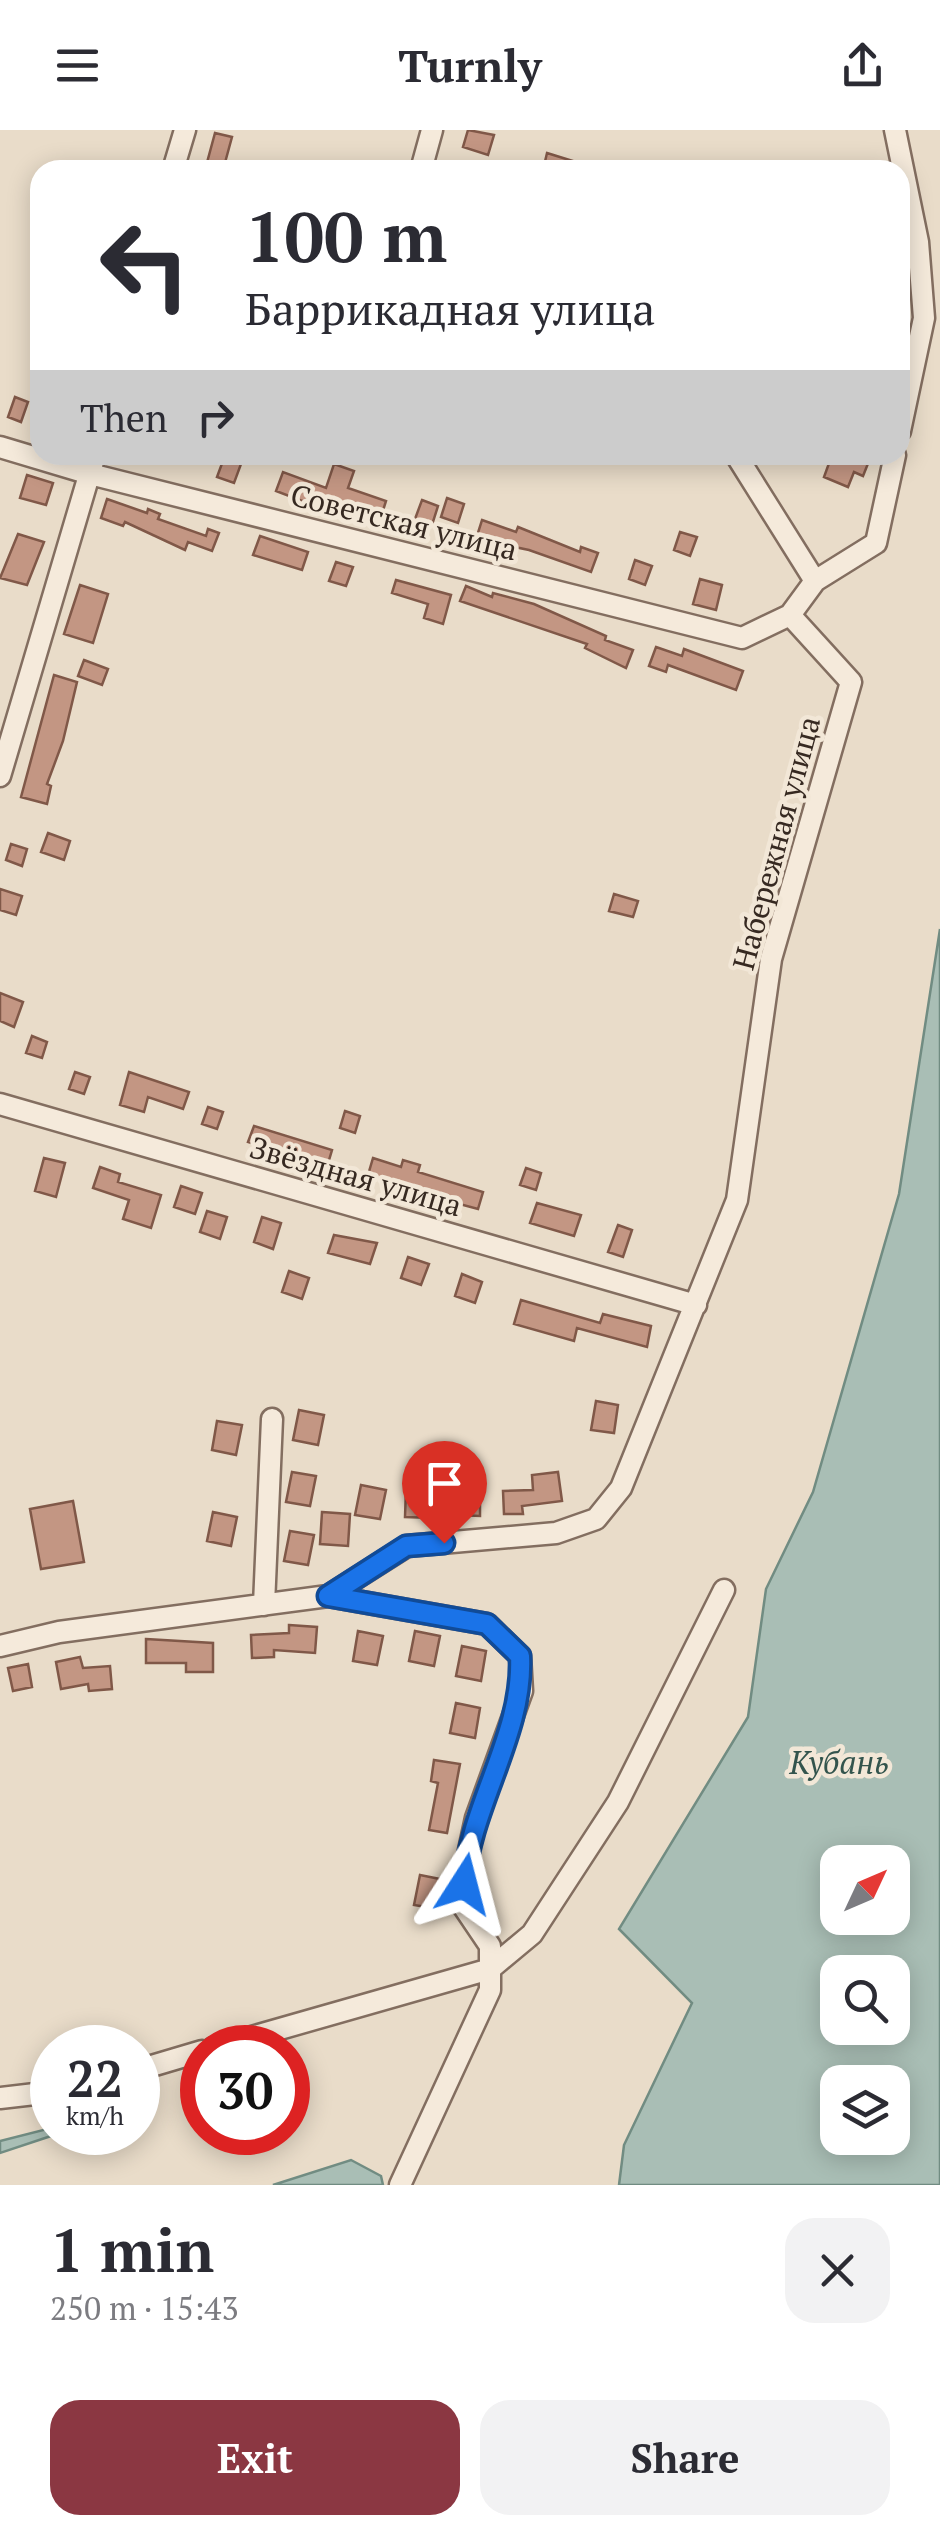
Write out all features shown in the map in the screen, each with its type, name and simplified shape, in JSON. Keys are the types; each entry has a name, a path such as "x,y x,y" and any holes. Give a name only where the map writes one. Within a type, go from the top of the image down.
{"street":[{"path":"176,160 184,130"},
{"path":"423,160 432,130"},
{"path":"895,130 901,160"},
{"path":"910,203 918,242 924,318 910,384"},
{"name":"Советская улица","path":"0,447 30,453"},
{"path":"0,776 92,465"},
{"name":"Советская улица","path":"96,465 742,638 790,615"},
{"path":"742,465 815,581"},
{"path":"790,615 815,581 876,543 893,465"},
{"name":"Набережная улица","path":"696,1305 738,1200 772,959 850,682 790,615"},
{"name":"Звёздная улица","path":"0,1104 696,1305"},
{"path":"328,1596 406,1546 556,1533 596,1519 621,1488 696,1305"},
{"path":"264,1605 272,1419"},
{"path":"293,2025 490,1968 532,1934 618,1802 724,1590"},
{"path":"0,1646 59,1632 328,1596 487,1624 520,1656 522,1692 476,1818 463,1906 490,1946 490,1990 400,2185"},
{"path":"1,2099 30,2095"}],"water":[{"name":"Кубань","path":"940,929 940,2185 619,2185 624,2145 692,2003 619,1929 748,1717 766,1589 813,1492 899,1194"},
{"path":"30,2133 30,2143 0,2153 0,2141"},
{"path":"351,2160 381,2176 383,2185 273,2185"}],"building":[{"path":"468,130 494,135 488,155 463,147"},
{"path":"215,133 232,137 226,160 208,160"},
{"path":"547,153 570,160 545,160"},
{"path":"15,397 28,402 21,422 8,417"},
{"path":"221,465 241,465 234,483 217,477"},
{"path":"334,465 354,471 348,488 386,501 380,520 341,507 339,515 276,491 283,472 326,488"},
{"path":"828,465 867,465 863,476 854,472 848,487 824,477"},
{"path":"27,475 53,483 46,505 20,498"},
{"path":"447,498 464,504 458,523 441,517"},
{"path":"107,499 147,513 148,509 160,514 158,519 206,536 208,529 219,533 212,551 188,542 185,550 125,522 123,526 101,518"},
{"path":"422,500 438,506 432,525 415,519"},
{"path":"482,520 516,532 518,527 580,552 581,547 598,553 591,572 529,550 476,539"},
{"path":"680,532 697,537 690,556 674,550"},
{"path":"18,534 44,542 27,585 0,578"},
{"path":"260,536 308,552 302,570 253,555"},
{"path":"635,560 652,566 645,585 629,579"},
{"path":"336,562 353,567 346,586 329,581"},
{"path":"700,579 722,585 716,610 693,604"},
{"path":"396,580 451,595 443,624 424,618 428,604 392,593"},
{"path":"80,585 108,594 93,643 64,634"},
{"path":"466,586 492,597 493,593 534,604 606,636 605,640 633,650 626,668 585,648 587,644 460,601"},
{"path":"656,647 682,656 684,649 743,671 736,690 668,665 666,672 649,666"},
{"path":"84,660 108,669 102,685 78,676"},
{"path":"54,675 77,682 63,741 47,784 51,786 47,804 21,797"},
{"path":"48,833 70,841 64,860 41,852"},
{"path":"11,844 27,849 22,866 6,860"},
{"path":"0,889 22,896 16,915 0,910"},
{"path":"614,894 638,901 633,917 609,911"},
{"path":"0,993 23,1002 14,1027 0,1021"},
{"path":"32,1036 47,1042 42,1058 26,1053"},
{"path":"75,1072 90,1077 84,1094 69,1089"},
{"path":"129,1072 189,1092 183,1109 148,1097 144,1112 120,1105"},
{"path":"208,1107 223,1112 217,1129 202,1124"},
{"path":"345,1111 360,1116 355,1133 340,1128"},
{"path":"254,1126 332,1150 327,1167 248,1142"},
{"path":"44,1158 65,1163 56,1197 35,1191"},
{"path":"373,1158 401,1167 403,1160 420,1165 418,1172 483,1192 478,1209 396,1187 368,1175"},
{"path":"100,1167 120,1174 118,1182 161,1195 151,1228 123,1219 129,1200 93,1188"},
{"path":"526,1168 541,1173 536,1190 520,1185"},
{"path":"181,1186 202,1193 195,1214 174,1207"},
{"path":"537,1203 581,1215 574,1236 530,1223"},
{"path":"207,1211 227,1217 220,1239 200,1232"},
{"path":"262,1217 281,1223 273,1249 254,1242"},
{"path":"618,1225 632,1230 623,1257 608,1252"},
{"path":"334,1235 377,1243 370,1264 328,1253"},
{"path":"408,1257 429,1264 421,1285 401,1278"},
{"path":"289,1271 309,1278 302,1299 282,1292"},
{"path":"462,1274 482,1282 475,1303 455,1296"},
{"path":"521,1300 600,1323 603,1314 651,1326 647,1347 577,1328 574,1341 514,1324"},
{"path":"596,1401 618,1405 614,1433 591,1430"},
{"path":"299,1410 324,1415 318,1445 293,1440"},
{"path":"217,1421 242,1425 236,1455 212,1450"},
{"path":"292,1472 316,1476 310,1506 286,1502"},
{"path":"558,1472 562,1501 522,1506 523,1514 504,1514 503,1491 533,1490 532,1475"},
{"path":"457,1481 480,1481 480,1516 457,1515"},
{"path":"361,1485 386,1490 380,1519 355,1515"},
{"path":"406,1488 434,1489 433,1518 405,1517"},
{"path":"73,1501 84,1562 41,1569 30,1509"},
{"path":"213,1512 237,1517 231,1546 207,1541"},
{"path":"322,1512 350,1514 348,1546 320,1544"},
{"path":"290,1531 314,1535 308,1565 284,1561"},
{"path":"289,1625 317,1627 315,1653 274,1650 274,1657 252,1658 251,1635 289,1633"},
{"path":"358,1631 383,1636 377,1665 353,1661"},
{"path":"415,1631 440,1636 434,1666 409,1661"},
{"path":"146,1639 213,1643 213,1672 186,1672 186,1663 146,1663"},
{"path":"462,1646 486,1651 481,1681 456,1676"},
{"path":"80,1657 83,1668 110,1666 112,1689 89,1691 88,1684 61,1689 56,1662"},
{"path":"28,1664 32,1687 13,1691 8,1668"},
{"path":"456,1703 480,1708 475,1738 450,1733"},
{"path":"434,1760 460,1764 447,1833 429,1830 438,1783 431,1781"},
{"path":"420,1875 445,1880 439,1909 414,1905"}],"route":[{"path":"444,1543 406,1546 328,1596 487,1624 520,1656 522,1692 476,1818 464,1884"}]}
